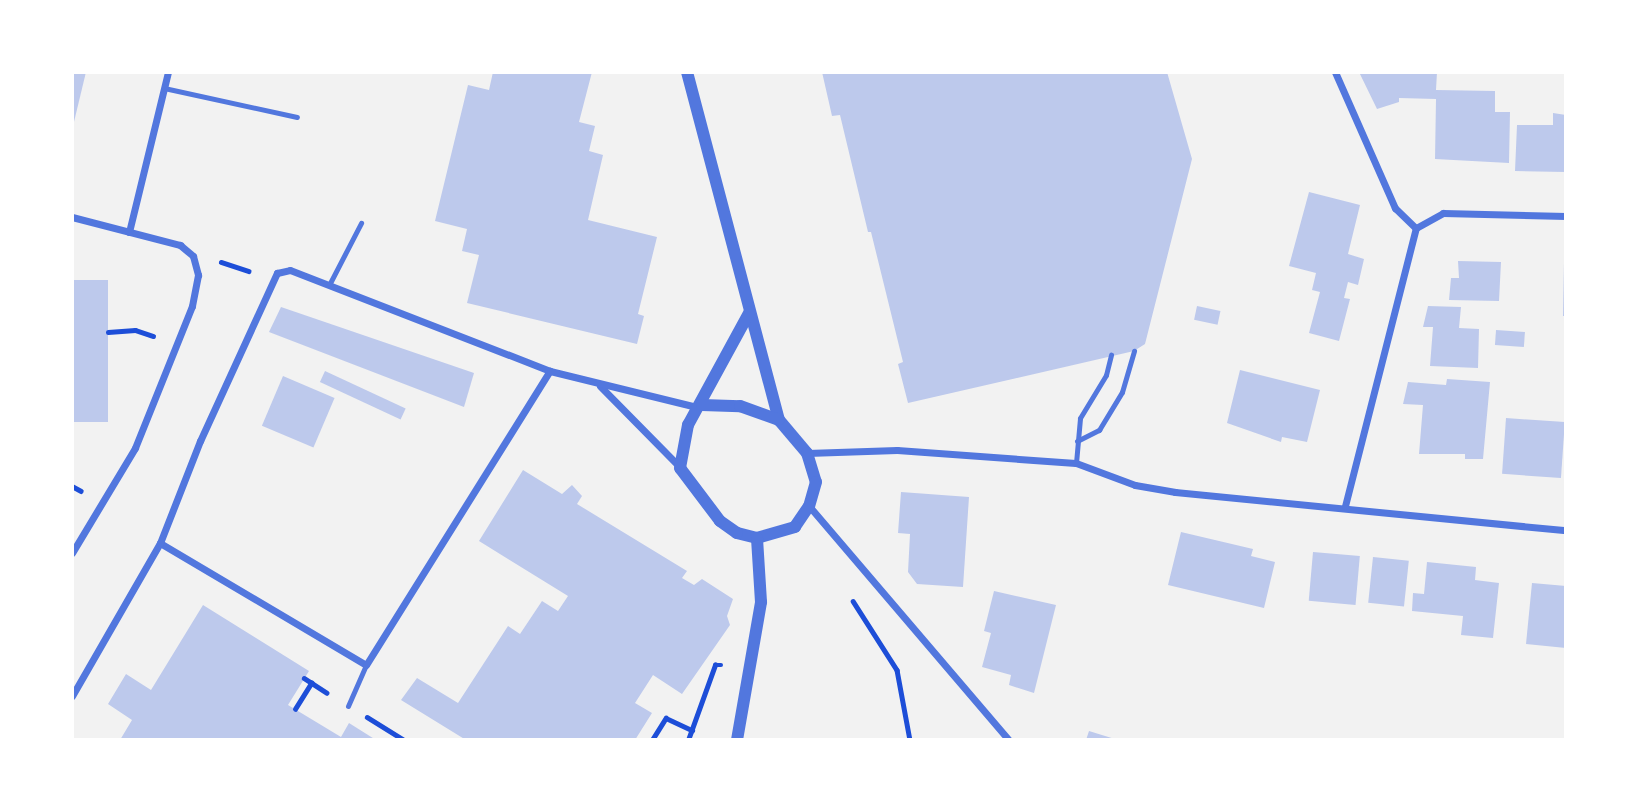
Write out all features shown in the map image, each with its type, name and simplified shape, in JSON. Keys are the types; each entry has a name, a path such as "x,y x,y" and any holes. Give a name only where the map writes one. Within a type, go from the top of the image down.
{"street":[{"path":"129,232 168,72"},
{"path":"600,385 680,468 720,521 737,533 757,538 795,527 809,506 816,482 807,453 779,420 687,72"},
{"path":"1335,72 1395,208 1416,228"},
{"path":"1345,506 1416,228 1443,213 1566,216"},
{"path":"72,218 180,245 193,256 198,275 194,296 177,344 135,448 72,553"},
{"path":"72,696 160,543 271,280 290,270 550,370 600,385 699,406 740,406 779,420"},
{"path":"680,468 682,442 749,313"},
{"path":"160,543 366,665 436,547 550,370"},
{"path":"807,453 897,450 1076,463 1135,485 1566,530"},
{"path":"809,506 1009,740"},
{"path":"737,740 751,667 762,580 757,538"}],"lane":[{"path":"164,88 298,117"},
{"path":"329,285 361,223"},
{"path":"1077,441 1099,430 1122,392 1134,351"},
{"path":"1076,463 1080,418 1106,375 1111,355"},
{"path":"348,706 366,665"}],"path":[{"path":"193,256 271,280"},
{"path":"108,332 135,330 177,344"},
{"path":"871,577 849,594 897,670 910,740"},
{"path":"688,740 715,665 751,667"},
{"path":"295,709 311,683"},
{"path":"652,740 666,718 692,730"}],"building":[{"path":"72,72 86,72 73,126 72,126"},
{"path":"493,72 592,72 579,122 595,126 589,151 603,155 588,220 657,237 638,314 644,316 637,344 467,303 479,255 462,251 467,229 435,221 468,85 489,90"},
{"path":"822,72 1167,72 1192,159 1145,344 1134,351 908,403 898,364 903,362 871,232 868,232 840,115 832,116"},
{"path":"1359,72 1437,72 1436,90 1495,91 1495,112 1510,112 1509,163 1435,159 1436,99 1399,98 1399,102 1377,109"},
{"path":"1553,113 1566,115 1566,172 1515,171 1517,125 1553,125"},
{"path":"1309,192 1360,205 1348,254 1364,259 1358,285 1348,282 1344,298 1350,299 1339,341 1309,333 1320,292 1312,290 1316,273 1289,266"},
{"path":"1458,261 1501,262 1499,301 1449,300 1451,278 1459,278"},
{"path":"1566,263 1566,316 1563,316"},
{"path":"72,280 108,280 108,422 72,422"},
{"path":"1197,306 1220,311 1218,325 1194,320"},
{"path":"1428,306 1461,307 1459,328 1479,329 1478,368 1430,366 1433,327 1423,327"},
{"path":"281,307 474,373 464,407 269,332"},
{"path":"1496,330 1525,332 1524,347 1495,345"},
{"path":"1240,370 1320,390 1307,442 1282,437 1281,442 1227,423"},
{"path":"325,371 406,409 401,419 320,382"},
{"path":"283,376 335,398 313,448 262,426"},
{"path":"1447,379 1490,382 1483,459 1465,459 1465,454 1419,454 1423,405 1403,404 1408,382 1446,385"},
{"path":"1506,418 1565,422 1561,478 1502,474"},
{"path":"523,470 562,494 572,485 582,496 577,504 687,571 682,578 694,585 702,579 733,599 727,616 730,625 682,694 653,675 635,703 652,713 635,740 466,740 401,700 417,678 458,703 508,626 520,634 542,601 558,611 568,596 479,541"},
{"path":"901,492 969,497 963,587 917,584 908,572 910,534 898,533"},
{"path":"1181,532 1253,549 1251,556 1275,562 1264,608 1168,585"},
{"path":"1313,552 1360,556 1356,605 1309,601"},
{"path":"1373,557 1409,561 1404,607 1368,603"},
{"path":"1427,562 1476,567 1475,580 1499,583 1493,638 1461,635 1463,616 1412,611 1413,593 1424,594"},
{"path":"1532,583 1566,586 1566,648 1526,644"},
{"path":"994,591 1056,605 1034,693 1009,685 1011,675 982,667 991,633 984,631"},
{"path":"203,605 309,671 288,705 341,737 349,723 376,740 120,740 132,720 108,704 126,674 151,690"},
{"path":"1089,731 1118,740 1086,740"}]}
